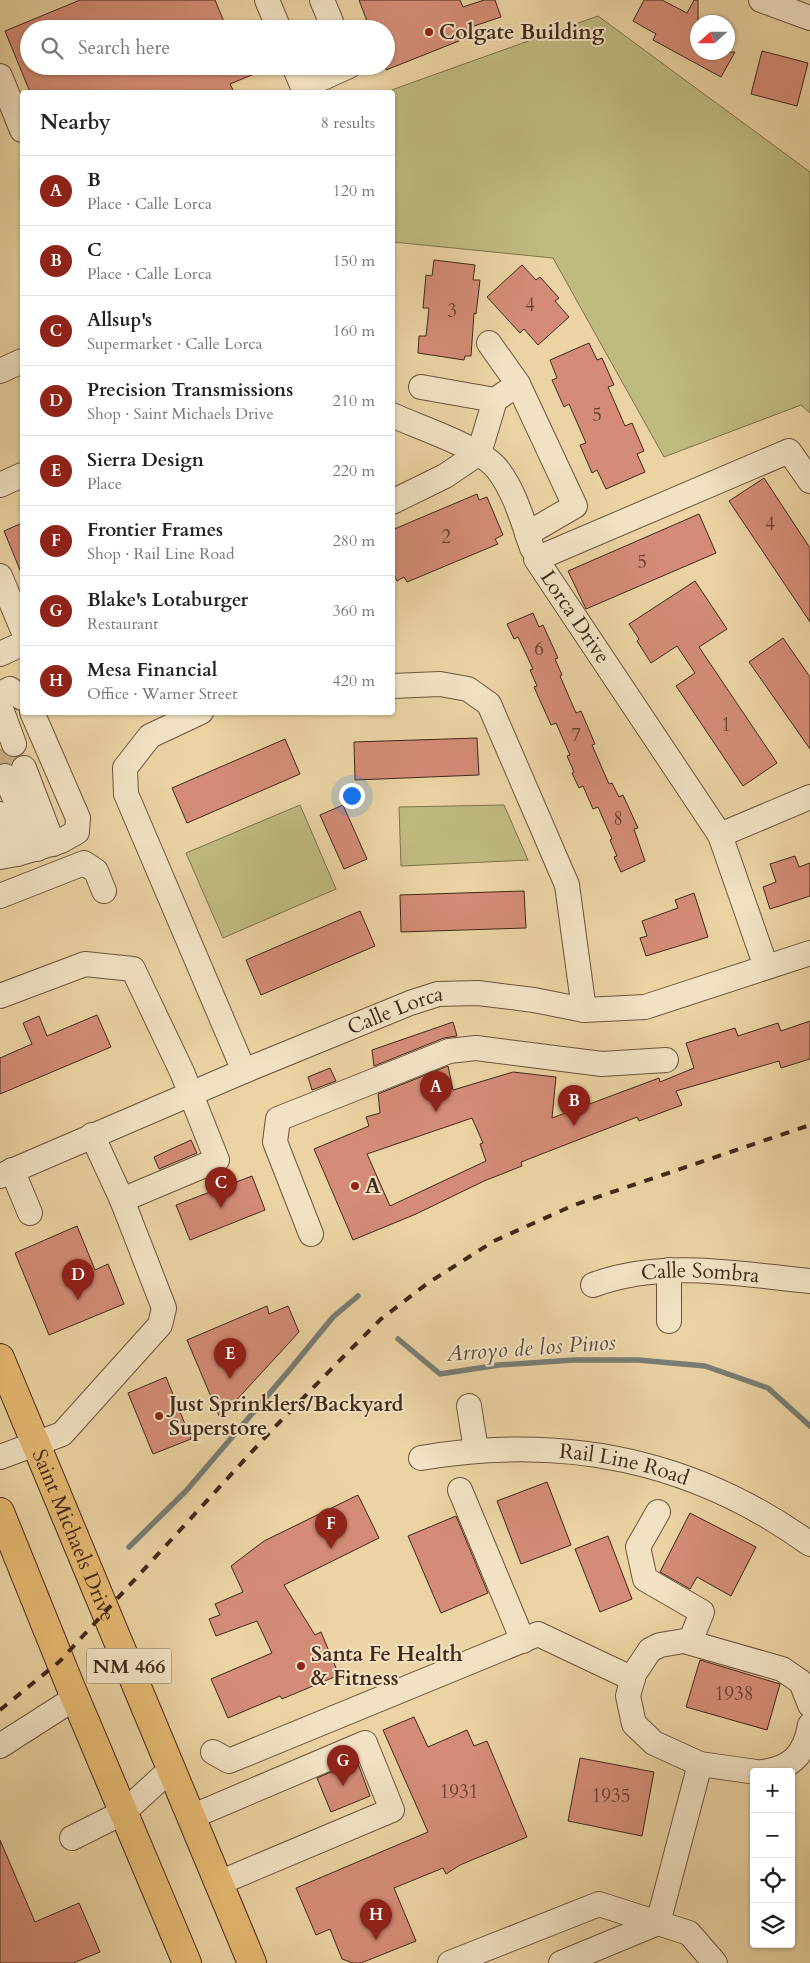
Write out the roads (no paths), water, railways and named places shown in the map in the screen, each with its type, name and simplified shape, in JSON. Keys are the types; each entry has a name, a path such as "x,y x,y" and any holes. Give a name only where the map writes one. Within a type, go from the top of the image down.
{"main road":[{"name":"Saint Michaels Drive","path":"0,1358 252,1963"},
{"name":"NM 466","path":"0,1512 75,1698 187,1963"}],"street":[{"path":"267,0 275,20"},
{"path":"322,0 330,20"},
{"path":"761,0 810,18"},
{"path":"301,82 322,75"},
{"path":"0,76 20,125"},
{"path":"489,343 518,384 575,506 527,534"},
{"path":"0,371 20,362"},
{"path":"395,501 445,476 479,454 495,400 518,384"},
{"path":"421,387 495,400"},
{"path":"395,416 479,454 497,468 508,485 536,559"},
{"name":"Lorca Drive","path":"766,967 720,835 536,559 789,451 810,481"},
{"path":"0,485 20,476"},
{"path":"0,576 20,623"},
{"path":"0,654 20,645"},
{"path":"395,686 440,684 468,689 489,704 568,885 584,1010"},
{"path":"0,694 10,689 20,696"},
{"path":"0,706 6,743"},
{"path":"30,850 77,832 78,818 33,715"},
{"path":"194,715 150,736 125,768 126,794 244,1071"},
{"path":"11,776 30,850"},
{"path":"720,835 810,797"},
{"path":"0,814 30,850"},
{"path":"0,896 84,863 96,871 104,891"},
{"name":"Calle Lorca","path":"6,1173 244,1071 410,1003 438,994 478,993 584,1010 645,1007 810,953"},
{"path":"0,996 85,964 133,969 191,1093 217,1160 122,1200"},
{"path":"311,1234 274,1142 278,1119 449,1051 476,1048 602,1064 666,1060"},
{"path":"0,1457 62,1434 160,1325 164,1308 122,1200 92,1135"},
{"path":"6,1173 30,1213"},
{"path":"669,1270 669,1321"},
{"name":"Calle Sombra","path":"593,1286 628,1274 669,1270 726,1272 810,1281"},
{"path":"470,1406 476,1450"},
{"name":"Rail Line Road","path":"421,1458 476,1450 521,1448 588,1453 654,1466 720,1491 774,1520 810,1544"},
{"path":"460,1490 523,1641"},
{"path":"658,1512 638,1547 645,1579 702,1612 690,1642"},
{"path":"213,1752 229,1761 538,1634 633,1678"},
{"path":"750,1771 700,1764 654,1743 634,1724 628,1696 633,1678 650,1650 660,1645 684,1640 782,1669 801,1682 810,1705"},
{"path":"0,1746 75,1698"},
{"path":"783,1768 799,1755 807,1741 810,1725"},
{"path":"191,1817 365,1743 392,1810 219,1883"},
{"path":"658,1923 700,1764"},
{"path":"72,1838 124,1812 171,1769"},
{"path":"450,1963 599,1904 689,1933 715,1963"},
{"path":"561,1963 658,1923"}],"waterway":[{"path":"129,1547 186,1491 333,1317 358,1296"},
{"name":"Arroyo de los Pinos","path":"398,1339 440,1374 499,1365 574,1360 638,1360 705,1366 768,1388 810,1426"}],"tunnel":[{"path":"4,748 14,772"}],"railway":[{"path":"0,1710 60,1661 270,1432 381,1319 428,1283 494,1241 574,1205 810,1125"}],"place":[{"name":"Colgate Building","path":"429,32"},
{"name":"B","path":"436,1112"},
{"name":"C","path":"574,1126"},
{"name":"A","path":"355,1186"},
{"name":"Allsup's","path":"221,1208"},
{"name":"Precision Transmissions","path":"78,1300"},
{"name":"Sierra Design","path":"230,1379"},
{"name":"Just Sprinklers/Backyard Superstore","path":"159,1416"},
{"name":"Frontier Frames","path":"331,1549"},
{"name":"Santa Fe Health & Fitness","path":"301,1666"},
{"name":"Blake's Lotaburger","path":"343,1786"},
{"name":"Mesa Financial","path":"376,1940"}]}
